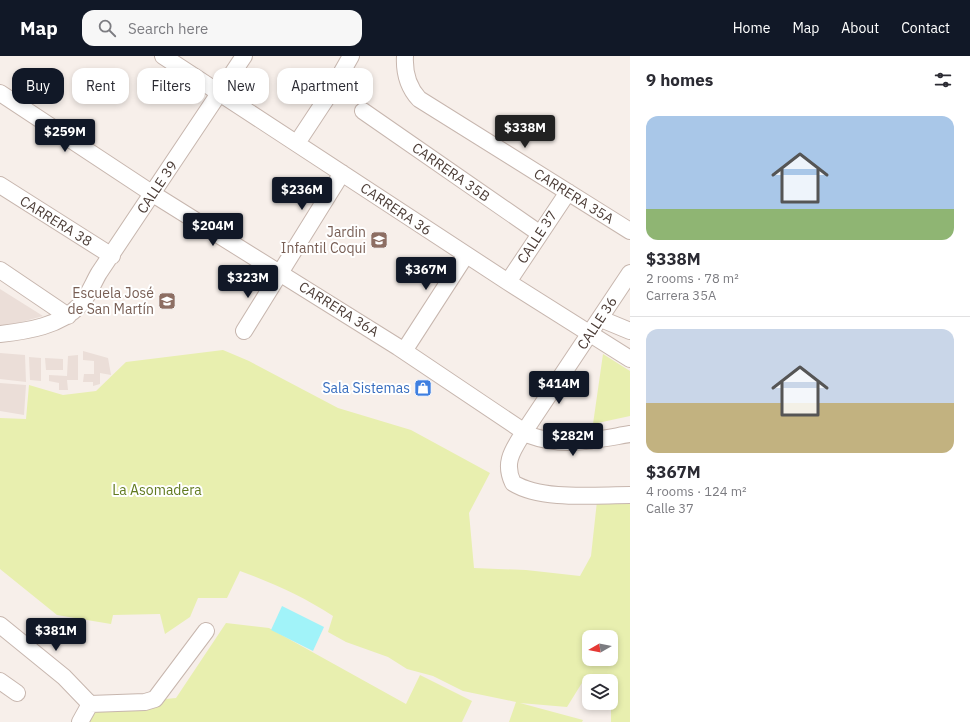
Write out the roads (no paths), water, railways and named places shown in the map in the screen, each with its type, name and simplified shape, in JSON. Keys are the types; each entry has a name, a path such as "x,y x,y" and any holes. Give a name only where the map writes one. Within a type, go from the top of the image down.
{"street":[{"name":"CARRERA 36","path":"163,56 213,89"},
{"name":"CALLE 39","path":"236,68 244,56"},
{"path":"297,143 330,93 351,56"},
{"name":"CARRERA 35A","path":"405,56 406,76 410,90 419,99 630,231"},
{"name":"CARRERA 36A","path":"0,93 153,194 281,272 404,351 524,432 544,441 562,443 630,434"},
{"name":"CALLE 39","path":"68,316 81,304 99,273 112,256 213,102"},
{"name":"CARRERA 36","path":"236,104 508,282 630,359"},
{"name":"CARRERA 35B","path":"363,111 539,232"},
{"path":"244,331 342,173"},
{"name":"CARRERA 38","path":"0,185 112,256"},
{"name":"CALLE 37","path":"508,282 539,232 568,192"},
{"path":"404,351 466,254"},
{"path":"0,270 68,316"},
{"name":"CALLE 36","path":"630,273 524,432 510,455 508,470 512,483 530,490 563,495 630,495"},
{"path":"0,334 33,329 68,316"},
{"path":"601,318 630,332"},
{"path":"0,625 64,677 90,704 145,702 155,699 206,631"},
{"path":"0,681 17,693"},
{"path":"80,722 90,704"}],"water":[{"path":"282,606 324,627 313,651 271,630"}],"place":[{"name":"Jardin Infantil Coqui","path":"379,240"},
{"name":"Escuela José de San Martín","path":"167,301"},
{"name":"Sala Sistemas","path":"423,388"}],"park label":[{"name":"La Asomadera","path":"157,490"}]}
